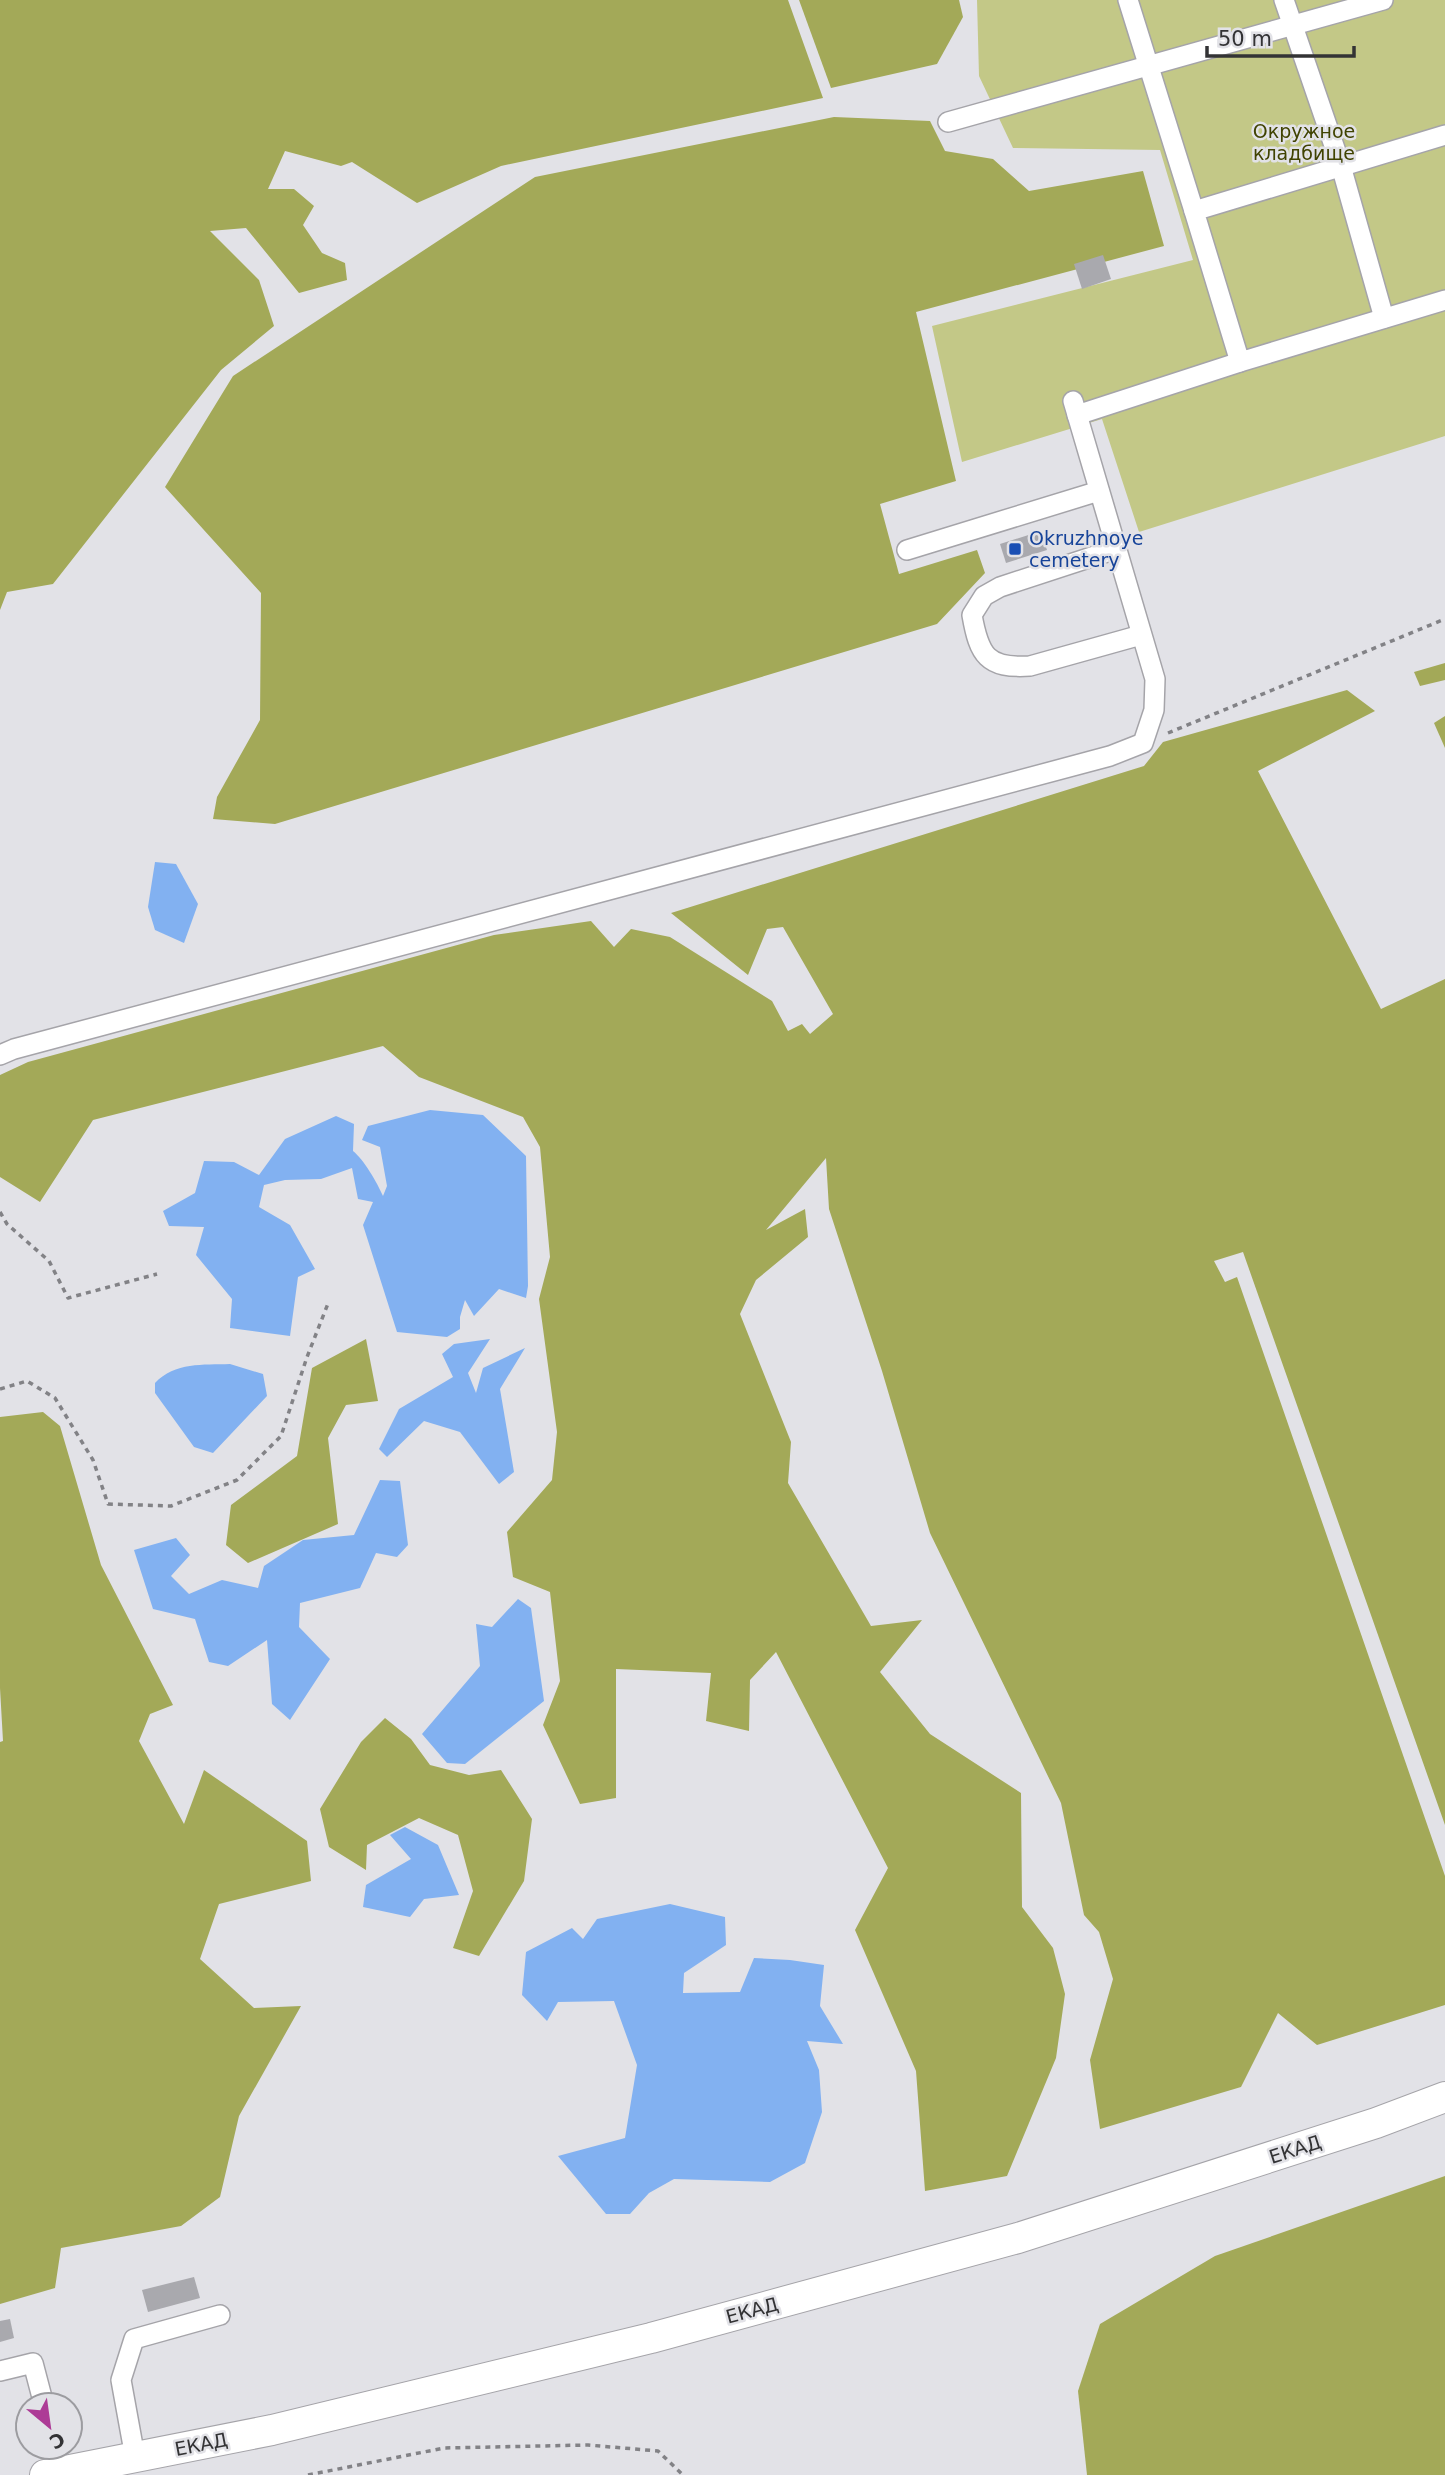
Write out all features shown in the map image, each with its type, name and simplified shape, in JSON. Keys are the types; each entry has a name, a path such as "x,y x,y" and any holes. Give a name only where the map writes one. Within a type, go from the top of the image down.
{"highway":[{"name":"ЕКАД","path":"53,2465 135,2457 272,2430 651,2338 1018,2238 1376,2123 1445,2097"}],"street":[{"path":"1128,0 1240,362"},
{"path":"1284,0 1341,166 1384,318"},
{"path":"948,122 1383,0"},
{"path":"1194,211 1445,135"},
{"path":"0,1055 1110,756 1143,743 1154,710 1154,679 1075,408 1445,300"},
{"path":"907,550 1099,491"},
{"path":"1116,549 1000,587 984,596 972,615 976,640 991,662 1010,667 1030,666 1141,635"},
{"path":"135,2457 121,2380 134,2339 220,2315"},
{"path":"0,2371 33,2363 40,2391"}],"path":[{"path":"1143,743 1445,619"},
{"path":"0,1212 7,1224 49,1261 68,1298 157,1274"},
{"path":"0,1389 27,1381 55,1398 93,1460 108,1504 171,1506 237,1480 281,1436 329,1301"},
{"path":"308,2475 444,2448 588,2445 658,2451 683,2475"}],"green space":[{"path":"0,0 788,0 823,98 501,166 417,203 352,162 341,166 285,151 268,189 294,189 314,206 303,225 322,253 345,263 347,280 299,293 246,228 210,231 259,280 274,326 221,370 53,584 7,592 0,610"},
{"path":"799,0 959,0 963,17 937,64 831,88"},
{"name":"Окружное кладбище","path":"977,0 1445,0 1445,436 1139,532 1102,419 962,462 932,326 1193,260 1160,150 1013,148 979,76"},
{"path":"834,117 930,121 945,151 993,159 1029,191 1143,171 1164,246 916,312 956,481 880,504 899,574 977,550 985,573 937,624 275,824 213,819 217,797 260,720 261,593 165,487 233,376 535,177"},
{"path":"1445,663 1445,680 1420,686 1414,672"},
{"path":"1347,690 1375,711 1258,771 1381,1009 1445,979 1445,1825 1243,1252 1214,1261 1225,1282 1237,1277 1445,1876 1445,2005 1317,2045 1278,2013 1241,2087 1100,2129 1090,2060 1113,1979 1099,1932 1084,1915 1061,1803 930,1533 882,1371 829,1209 826,1158 766,1230 805,1209 808,1237 756,1280 740,1314 791,1442 788,1483 871,1626 922,1620 880,1672 930,1734 1021,1793 1022,1907 1053,1948 1065,1994 1056,2058 1007,2176 925,2191 916,2071 855,1930 888,1868 776,1652 750,1680 749,1731 706,1721 711,1673 616,1669 616,1798 580,1804 543,1725 560,1681 550,1592 513,1577 507,1532 552,1480 557,1432 539,1299 550,1257 540,1147 523,1117 419,1077 383,1046 93,1120 40,1202 0,1177 0,1075 28,1062 494,935 591,921 614,947 631,929 670,937 772,1001 788,1031 802,1024 810,1034 833,1014 783,927 767,929 748,975 671,913 1144,766 1163,742"},
{"path":"1445,716 1445,748 1434,723"},
{"path":"366,1339 378,1401 346,1405 328,1438 338,1524 248,1563 226,1545 231,1505 297,1456 312,1368"},
{"path":"43,1412 60,1426 101,1565 173,1705 150,1714 139,1741 184,1824 204,1770 307,1841 311,1881 219,1904 200,1959 254,2008 301,2006 239,2116 220,2197 181,2226 61,2248 55,2288 0,2304 0,1742 3,1741 0,1688 0,1417"},
{"path":"385,1718 411,1739 430,1765 469,1775 501,1770 532,1819 524,1881 479,1956 453,1948 473,1891 458,1835 419,1818 367,1845 366,1870 329,1847 320,1809 361,1742"},
{"path":"1445,2176 1445,2475 1087,2475 1078,2391 1100,2324 1215,2256"}],"water":[{"path":"155,862 176,864 198,904 184,943 155,930 148,907"},
{"path":"430,1110 483,1115 526,1156 526,1298 499,1289 474,1316 465,1300 460,1329 447,1337 397,1332 363,1225 373,1202 358,1199 352,1168 321,1179 285,1180 264,1185 259,1207 290,1225 315,1269 298,1277 290,1336 230,1328 232,1299 196,1255 204,1227 169,1226 163,1211 195,1193 204,1161 234,1162 259,1175 285,1139 336,1116 354,1124 353,1151 370,1172 383,1196 387,1186 380,1147 362,1140 368,1126"},
{"path":"490,1339 468,1373 476,1393 483,1368 525,1348 500,1389 514,1472 499,1484 460,1432 424,1421 387,1457 379,1449 399,1409 453,1377 442,1354 454,1344"},
{"path":"230,1364 263,1374 267,1396 213,1453 194,1447 155,1393 155,1383 180,1368"},
{"path":"380,1480 400,1481 408,1545 397,1557 376,1553 360,1588 300,1603 299,1627 330,1659 290,1720 272,1704 267,1640 228,1666 209,1662 195,1619 153,1609 134,1550 176,1538 190,1555 171,1576 189,1594 222,1580 258,1588 264,1566 303,1540 354,1535"},
{"path":"518,1599 531,1608 544,1701 465,1764 447,1763 422,1734 480,1666 476,1624 492,1627"},
{"path":"405,1827 438,1845 459,1895 424,1899 410,1917 363,1907 366,1885 411,1859 390,1835"},
{"path":"670,1904 725,1917 726,1945 684,1973 683,1993 740,1992 754,1958 824,1965 820,2006 843,2044 807,2041 819,2070 822,2112 805,2163 770,2182 674,2179 649,2193 630,2214 606,2214 558,2156 625,2138 637,2065 614,2001 558,2002 547,2021 522,1995 526,1952 572,1928 583,1939 597,1919"}],"building":[{"path":"1103,255 1111,279 1082,289 1074,264"},
{"path":"1041,531 1047,550 1006,563 1000,544"},
{"path":"194,2277 200,2298 148,2312 142,2290"},
{"path":"10,2319 14,2338 0,2342 0,2321"}],"place":[{"name":"Okruzhnoye cemetery","path":"1015,549"}]}
